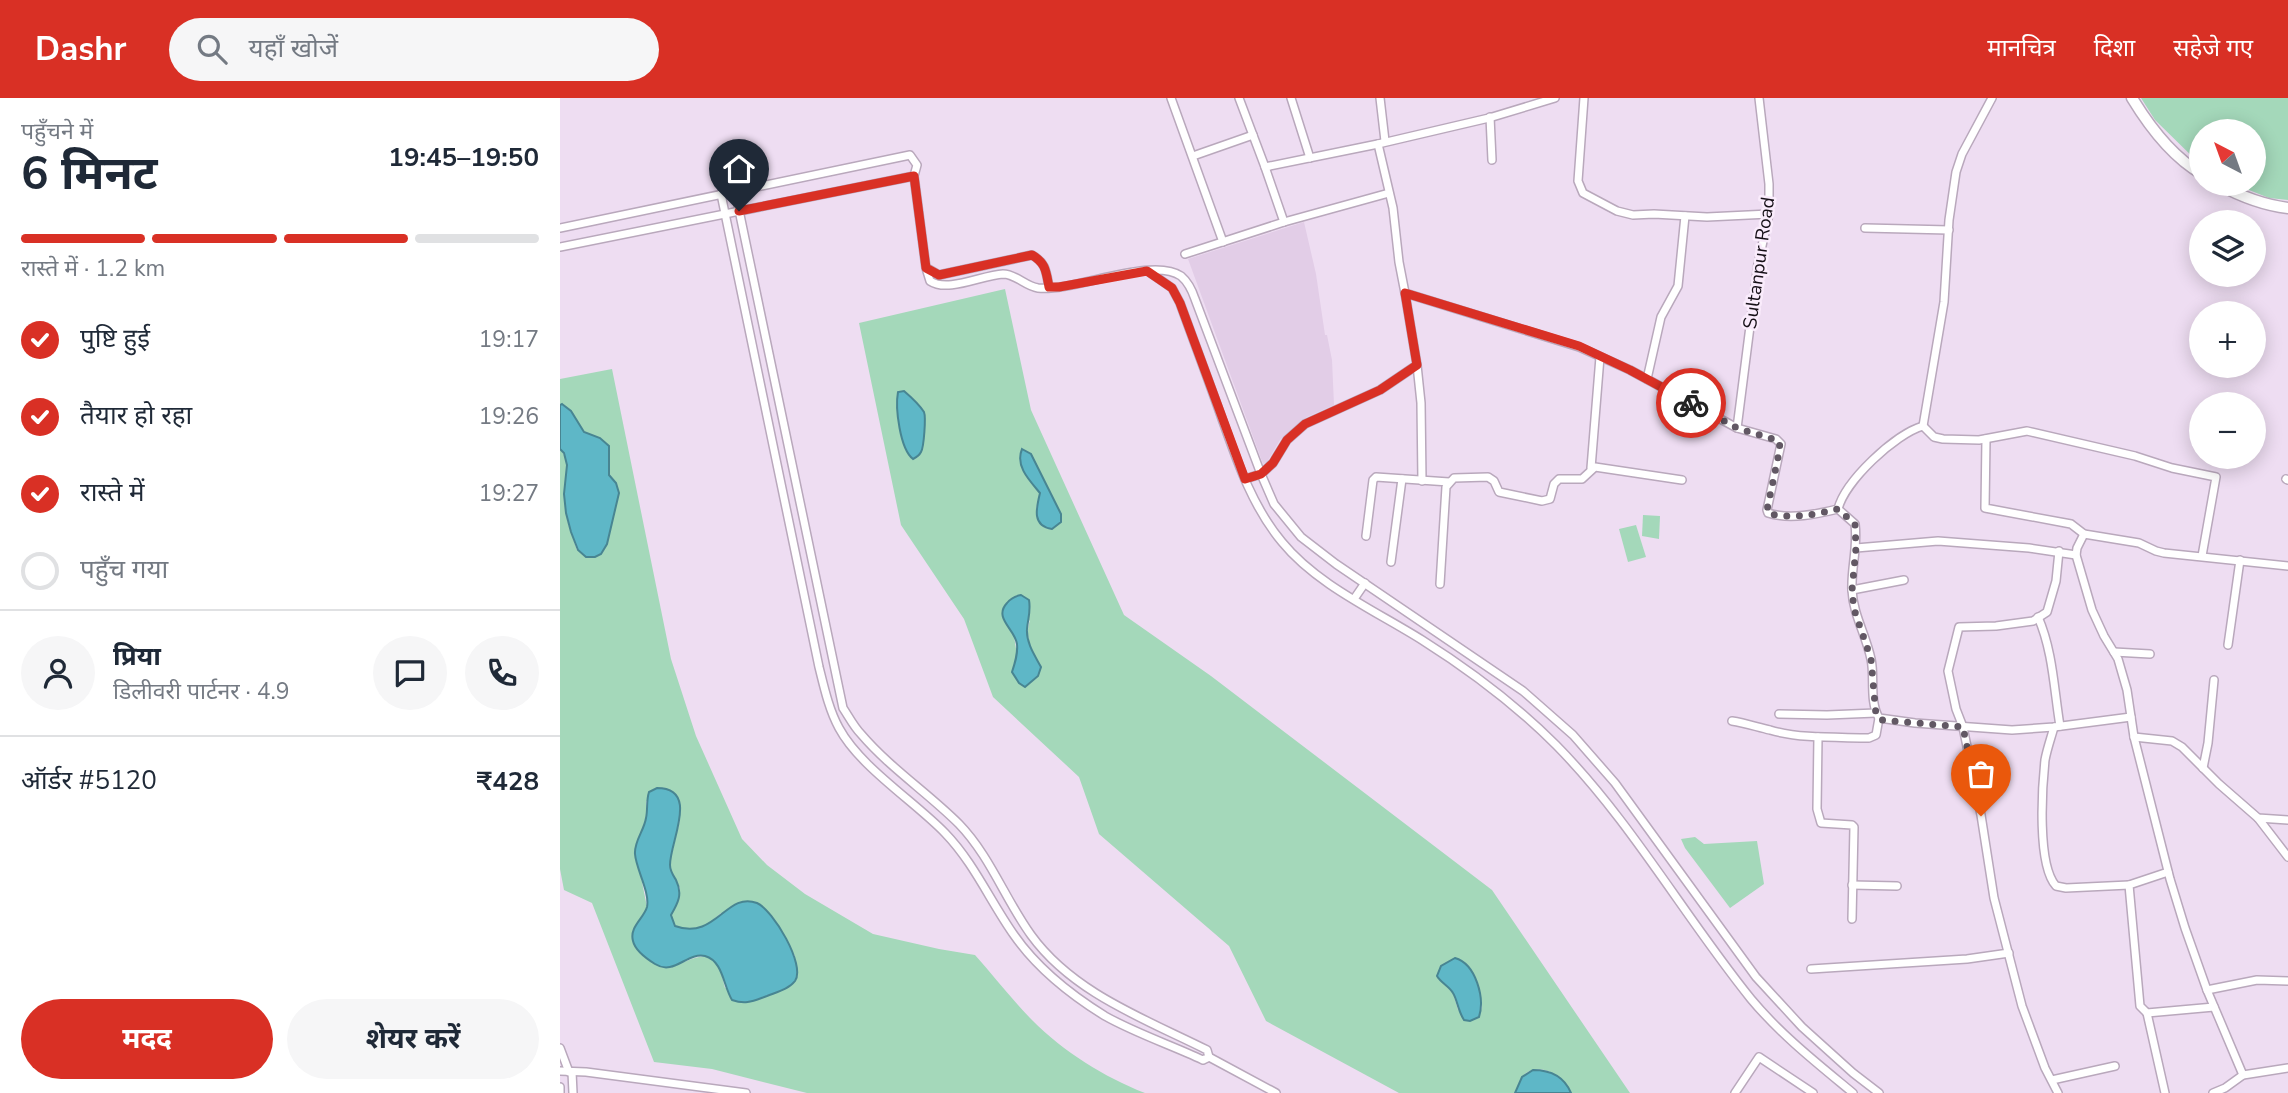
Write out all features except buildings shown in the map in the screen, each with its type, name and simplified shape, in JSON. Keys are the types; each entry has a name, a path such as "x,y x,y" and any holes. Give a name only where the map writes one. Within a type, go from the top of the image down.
{"main road":[{"path":"2132,98 2149,125 2189,163"},
{"path":"2246,196 2267,205 2288,208"}],"street":[{"path":"1171,98 1223,242"},
{"path":"1239,98 1284,222"},
{"path":"1291,98 1310,158"},
{"path":"1380,98 1381,143 1417,365 1421,403 1422,481"},
{"path":"1265,167 1381,143 1490,117 1555,98"},
{"path":"1584,98 1578,181 1581,190 1625,214 1724,217 1769,214"},
{"name":"Sultanpur Road","path":"1737,428 1758,264 1769,214 1769,184 1759,98"},
{"path":"1923,426 1944,302 1956,172 1962,154 1992,98"},
{"path":"1490,117 1492,160"},
{"path":"1193,156 1253,135"},
{"path":"560,228 910,155 917,165 914,176 926,268 930,281 935,285 958,284 1003,274 1011,275 1036,288 1059,287 1147,271 1166,270 1180,276 1190,286 1274,504 1301,537 1523,691 1573,735 1615,783 1756,977 1802,1027 1853,1073 1880,1093"},
{"path":"560,247 914,176"},
{"path":"735,191 843,708 860,734 958,824 981,850 1033,938 1064,969 1109,1003 1207,1050 1209,1057 1276,1093"},
{"path":"1185,254 1284,222 1389,193"},
{"path":"721,194 819,667 839,730 876,771 945,833 968,861 1015,936 1040,965 1070,992 1107,1017 1203,1060 1209,1057"},
{"path":"1647,379 1661,317 1678,286 1685,216"},
{"path":"1865,228 1949,230"},
{"path":"926,268 939,275 1032,255 1041,260 1049,287"},
{"path":"1147,271 1172,288 1180,303 1256,506 1283,544 1324,581 1424,641 1512,705 1556,744 1599,792 1753,1001 1794,1045 1853,1093"},
{"path":"1405,293 1579,346 1737,428 1776,439 1781,444 1768,513 1811,515 1838,509"},
{"path":"1366,536 1374,478 1378,476 1449,482 1459,477 1488,477 1503,494 1547,500 1552,497 1559,479 1586,477 1591,468 1600,357"},
{"path":"1245,479 1261,474 1273,463 1287,440 1305,424 1380,390 1417,365"},
{"path":"1923,426 1938,439 1986,439 2027,431 2216,477 2202,556"},
{"path":"1838,509 1854,479 1884,450 1915,428 1923,426"},
{"path":"1986,439 1985,508 2071,524 2084,534 2139,543 2156,551 2288,566"},
{"path":"1591,468 1600,467 1682,480"},
{"path":"1391,562 1402,479"},
{"path":"1440,584 1445,494 1449,482"},
{"path":"1732,720 1770,731 1818,737 1872,737 1877,732 1871,659 1854,609 1852,590 1855,524 1838,509"},
{"path":"2084,534 2076,555 2092,610 2118,659 2127,690 2134,737 2168,872 2207,989 2243,1074"},
{"path":"1856,548 1938,541 2059,551 2076,555"},
{"path":"2058,1093 2022,1006 1994,898 1963,727 1956,709 1948,671 1959,627 2032,621 2048,612 2056,581 2059,551"},
{"path":"2228,645 2240,560"},
{"path":"1852,590 1904,580"},
{"path":"1354,599 1365,583"},
{"path":"2038,617 2047,636 2050,653 2057,727 2045,761 2042,846 2050,878 2056,886 2066,888 2129,885 2168,872"},
{"path":"811,629 825,626"},
{"path":"2114,652 2150,654"},
{"path":"2203,768 2214,680"},
{"path":"1779,714 1877,716 2012,730 2131,717"},
{"path":"1818,737 1819,820 1854,827 1852,919"},
{"path":"2134,737 2172,741 2182,747 2258,818 2288,857"},
{"path":"2258,818 2288,820"},
{"path":"1852,885 1897,886"},
{"path":"2129,885 2140,1006 2147,1013 2165,1093"},
{"path":"1700,931 1714,919"},
{"path":"1811,969 1967,959 2009,953"},
{"path":"2207,989 2257,980 2288,981"},
{"path":"2147,1013 2214,1007"},
{"path":"560,1048 571,1072 573,1093"},
{"path":"1735,1093 1759,1057 1813,1093"},
{"path":"2052,1080 2115,1066"},
{"path":"2213,1093 2225,1088 2243,1074 2288,1068"},
{"path":"560,1071 746,1093"},
{"path":"560,1087 560,1093"}],"shaded area":[{"path":"1304,222 1332,360 1334,405 1307,417 1280,440 1267,462 1263,464 1188,259"}],"green space":[{"path":"2141,98 2288,98 2288,200 2264,196 2266,119 2189,119 2189,153 2155,120"},
{"path":"1005,289 1031,410 1124,615 1211,676 1492,890 1630,1093 1571,1093 1557,1076 1543,1070 1535,1070 1522,1077 1515,1093 1399,1093 1266,1021 1229,946 1099,834 1079,777 993,697 964,619 901,525 859,323","holes":["904,391 919,406 924,417 923,448","1031,454 1061,514 1036,509 1040,493 1022,469","1030,620 1028,639 1041,667 1012,672 1017,655 1014,636","1479,989 1482,1007 1479,1017 1458,1010 1453,993"]},
{"path":"612,369 671,659 696,736 742,839 767,865 805,894 873,934 975,955 1025,1012 1057,1043 1100,1071 1145,1093 807,1093 712,1069 654,1062 592,903 564,890 560,869 560,449 567,470 567,516 577,550 607,544 619,493 616,483 609,475 610,455 600,438 584,432 571,411 560,405 560,379","holes":["646,801 680,820 670,862 680,888 679,900 671,915 675,926 700,928 721,913 784,938 795,956 725,988 717,965 712,959 699,957 670,968 647,907 635,847 647,817"]},
{"path":"1643,515 1660,516 1659,539 1642,536"},
{"path":"1636,525 1646,557 1628,562 1619,529"},
{"path":"1695,837 1704,844 1757,841 1764,884 1730,908 1681,839"}],"water":[{"path":"904,391 920,406 925,415 922,449 913,459 905,447 898,418 898,392"},
{"path":"562,404 571,411 584,432 600,438 609,446 609,475 616,483 619,493 607,544 601,554 595,557 586,557 578,550 566,513 564,494 567,465 560,449"},
{"path":"1022,449 1031,454 1061,514 1061,522 1052,529 1038,521 1040,493 1022,467"},
{"path":"1021,595 1029,600 1028,639 1041,667 1038,676 1025,687 1012,672 1017,644 1002,614 1009,601"},
{"path":"657,788 670,790 677,797 680,806 670,865 679,890 678,902 671,915 675,926 689,929 701,927 737,904 746,901 757,903 771,916 792,951 797,973 790,986 753,1001 732,1000 719,968 711,959 698,956 674,966 662,967 648,960 636,948 633,931 647,907 647,901 635,849 647,815 649,792"},
{"path":"1455,958 1468,967 1480,992 1479,1017 1470,1021 1464,1020 1453,993 1437,976 1441,966"},
{"path":"1533,1070 1556,1075 1571,1093 1515,1093 1522,1077"}],"way so far":[{"path":"1691,403 1737,428 1779,441 1781,444 1768,513 1811,515 1838,509 1855,524 1852,590 1854,609 1871,659 1876,715 1882,720 1963,727 1981,816"}],"route":[{"path":"739,211 914,176 926,268 933,274 939,275 1032,255 1041,260 1049,287 1147,271 1172,288 1180,303 1245,479 1261,474 1273,463 1287,440 1305,424 1380,390 1417,365 1405,293 1579,346 1691,403"}]}
